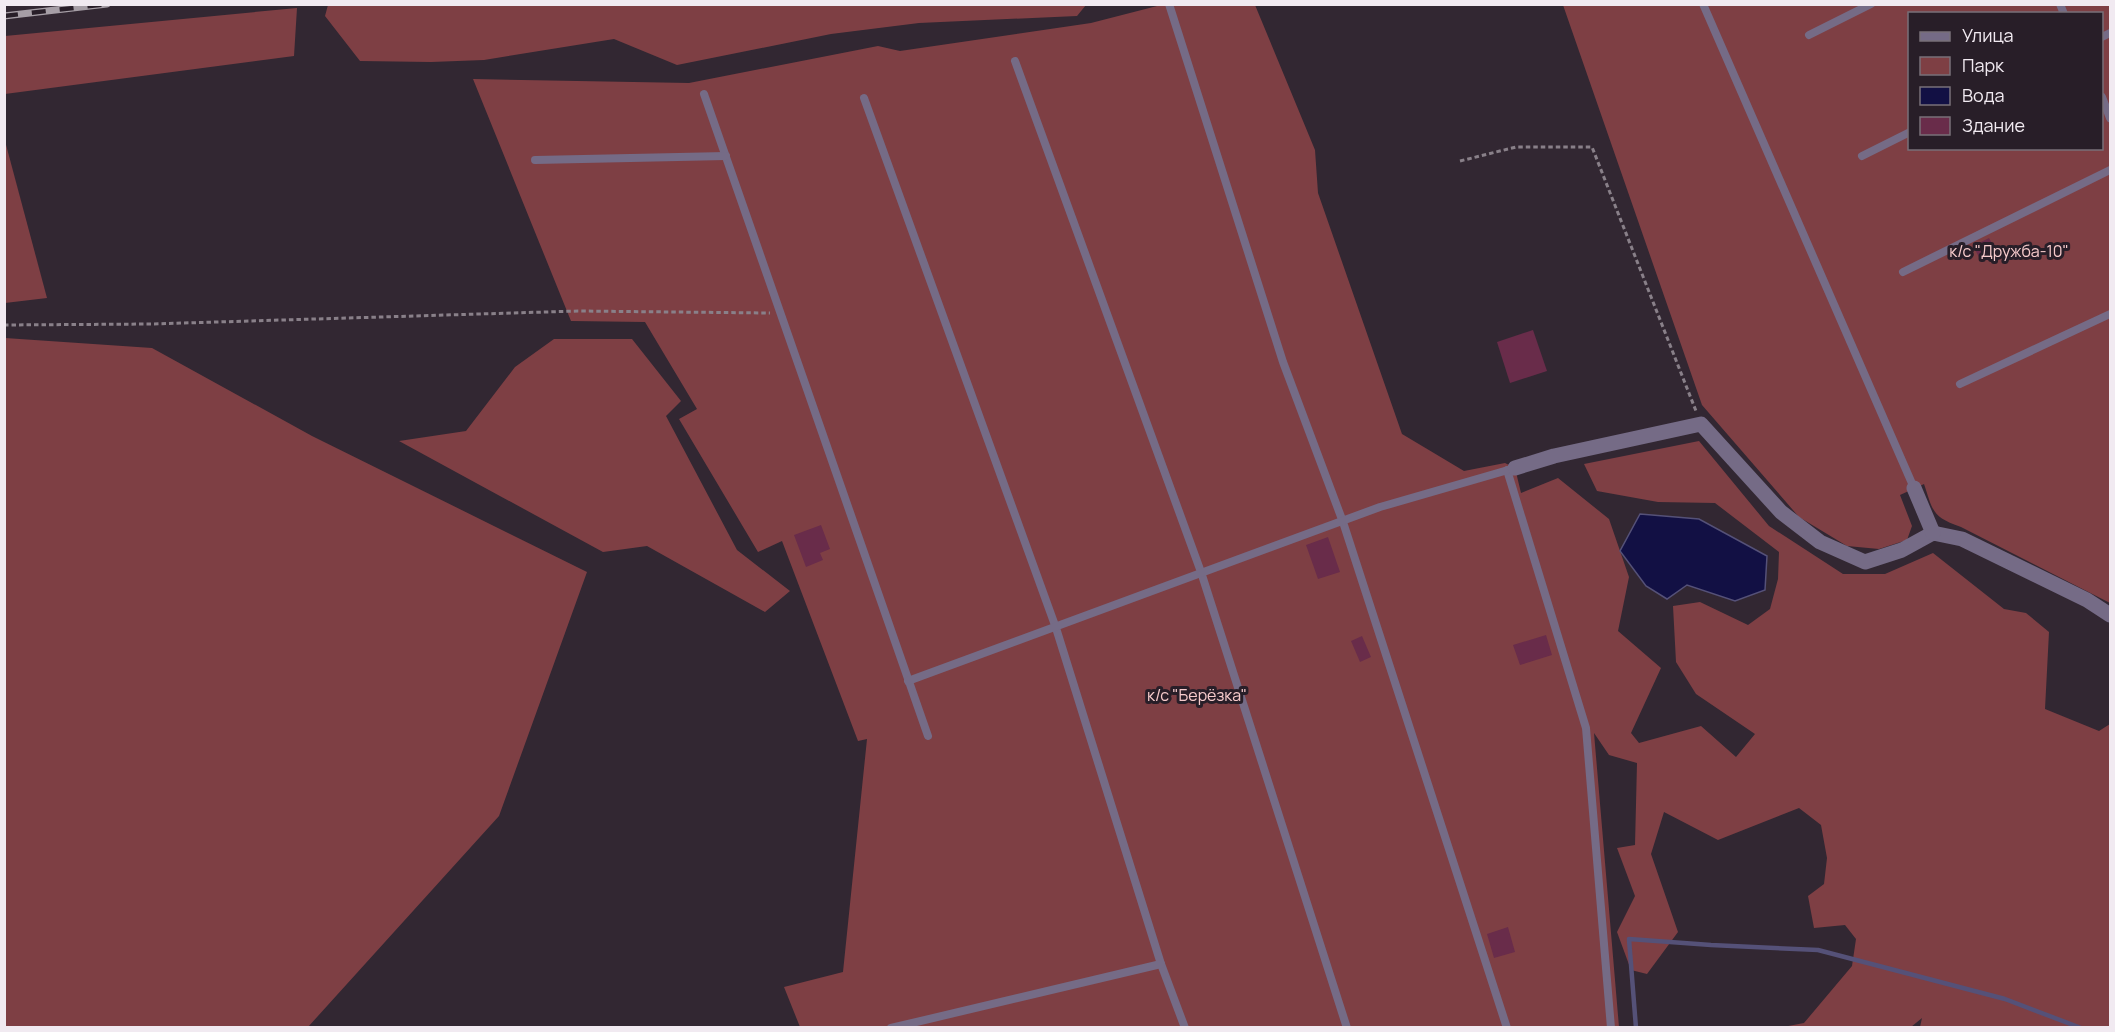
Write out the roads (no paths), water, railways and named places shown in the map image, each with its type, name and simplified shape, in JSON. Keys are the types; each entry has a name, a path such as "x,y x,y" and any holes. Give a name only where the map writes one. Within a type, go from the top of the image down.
{"street":[{"path":"1511,469 1554,456 1701,424 1781,512 1820,542 1865,562 1902,550 1933,533 1962,539 2087,600 2110,615"},
{"path":"1914,488 1933,533"}],"lane":[{"path":"1169,4 1283,362 1343,522 1507,1028"},
{"path":"1703,4 1914,488"},
{"path":"1809,35 1872,4"},
{"path":"1015,61 1202,572 1347,1028"},
{"path":"704,94 928,736"},
{"path":"864,98 1056,628 1161,964 1185,1028"},
{"path":"2103,100 2110,118"},
{"path":"1862,156 1908,133"},
{"path":"535,160 726,156"},
{"path":"1904,272 2110,170"},
{"path":"1960,384 2110,314"},
{"path":"908,681 1380,507 1511,469 1586,728 1611,1028"},
{"path":"891,1028 1161,964"}],"water":[{"path":"1640,514 1699,519 1767,556 1765,590 1735,601 1687,585 1667,599 1646,586 1620,551"}],"waterway":[{"path":"1636,1028 1629,939 1818,950 2005,999 2081,1028"}],"railway":[{"path":"4,16 107,4"}],"park label":[{"name":"к/с \"Дружба-10\"","path":"2009,251"},
{"name":"к/с \"Берёзка\"","path":"1197,695"}]}
